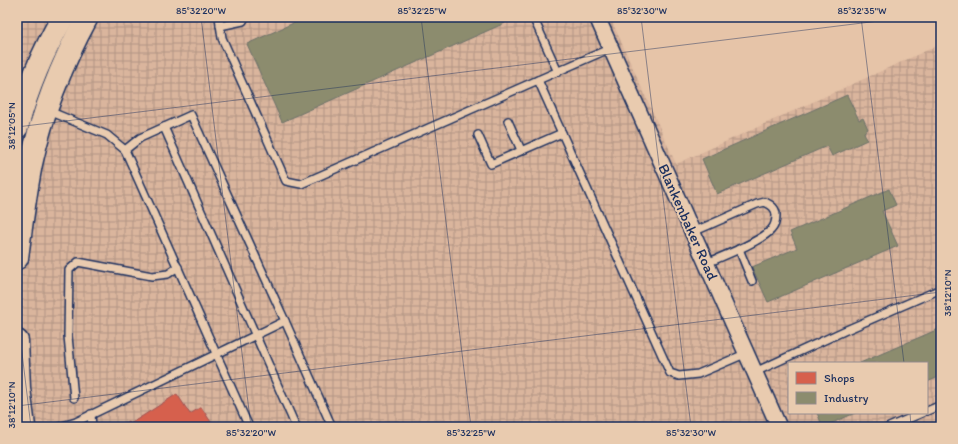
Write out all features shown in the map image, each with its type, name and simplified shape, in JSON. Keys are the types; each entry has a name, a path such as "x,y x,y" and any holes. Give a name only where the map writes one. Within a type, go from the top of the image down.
{"main road":[{"path":"17,127 20,102 63,17"},
{"path":"17,258 31,164 47,110 63,64 87,17"},
{"path":"17,341 19,388 24,427"}],"street":[{"name":"Blankenbaker Road","path":"597,17 779,427"}],"lane":[{"path":"219,17 222,38 286,181 301,184 611,48"},
{"path":"220,26 243,22 245,17"},
{"path":"533,17 558,72"},
{"path":"538,80 670,373 679,376 698,374 747,353"},
{"path":"47,110 107,135 125,150 249,427"},
{"path":"125,150 140,138 191,115 332,427"},
{"path":"508,121 521,150"},
{"path":"164,127 296,427"},
{"path":"478,135 491,164 562,133"},
{"path":"693,232 757,204 765,202 772,205 776,213 776,222 771,230 739,249 707,263"},
{"path":"739,249 752,281"},
{"path":"74,398 68,336 70,270 78,262 152,276 168,274 178,267"},
{"path":"755,372 941,289"},
{"path":"59,427 76,422 285,321"},
{"path":"928,411 941,405"},
{"path":"91,414 92,427"},
{"path":"889,427 920,414"}],"shaded area":[{"path":"17,17 610,17 676,164 941,44 941,427 17,427"}],"building: Shops":[{"path":"177,394 190,414 201,407 213,425 209,427 122,427 122,425 128,421 130,424"}],"building: Industry":[{"path":"298,17 502,17 505,23 282,122 247,44 300,20"},
{"path":"847,95 859,120 863,118 868,129 864,132 867,140 832,156 827,146 717,194 702,159"},
{"path":"889,189 896,205 882,211 898,246 768,302 752,267 797,248 790,232"},
{"path":"941,328 941,376 928,382 928,362 862,362"},
{"path":"817,414 853,414 823,427"}]}
